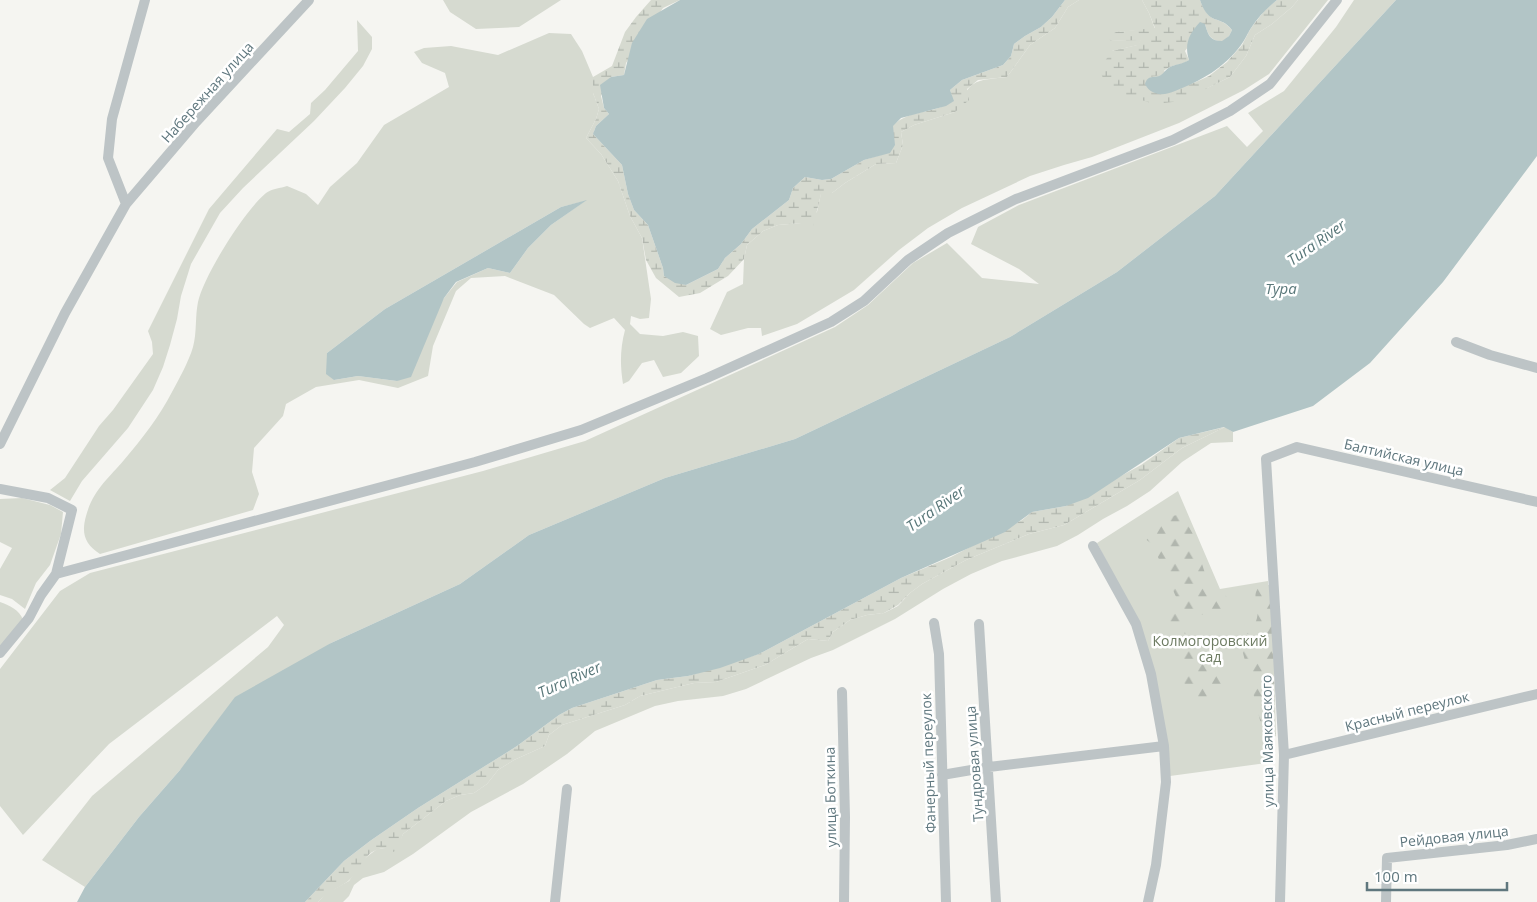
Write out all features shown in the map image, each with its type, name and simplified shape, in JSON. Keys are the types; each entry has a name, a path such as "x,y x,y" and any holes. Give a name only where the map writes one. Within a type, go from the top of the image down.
{"street":[{"path":"126,204 108,158 112,119 145,0"},
{"name":"Набережная улица","path":"0,444 65,313 126,204 196,122 309,0"},
{"path":"56,574 484,459 581,430 716,374 832,322 864,301 908,260 948,233 1016,199 1173,140 1230,111 1270,84 1336,0"},
{"path":"1456,342 1490,355 1537,368"},
{"name":"Балтийская улица","path":"1266,459 1297,446 1537,502"},
{"name":"улица Маяковского","path":"1266,459 1284,755 1280,902"},
{"path":"0,489 48,498 72,510 56,574 41,594 29,618 0,653"},
{"path":"1093,546 1136,624 1151,674 1164,746 1166,782 1156,865 1148,902"},
{"name":"Фанерный переулок","path":"934,623 938,654 946,902"},
{"name":"Тундровая улица","path":"978,624 989,767 996,902"},
{"name":"улица Боткина","path":"842,692 845,817 844,902"},
{"name":"Красный переулок","path":"1284,755 1537,694"},
{"path":"942,775 989,767 1164,746"},
{"path":"554,902 567,789"},
{"name":"Рейдовая улица","path":"1386,902 1388,858 1507,845 1537,838"}],"green space":[{"path":"443,0 561,0 519,27 476,29 450,12"},
{"path":"651,0 680,0 663,8 626,63 624,75 611,77 601,96 604,108 609,114 596,126 593,134 622,165 628,194 634,210 648,225 664,276 686,285 718,269 725,258 741,244 752,229 789,200 793,188 805,177 822,180 831,179 864,160 890,152 893,135 892,126 907,116 937,108 953,101 950,90 962,80 1003,65 1011,56 1014,44 1041,27 1052,17 1065,0 1079,0 1068,7 1055,28 1030,45 1007,77 978,80 967,89 969,100 955,112 914,125 901,132 903,145 896,163 876,164 832,193 821,194 813,227 801,223 778,225 763,231 747,245 744,259 728,276 700,293 679,297 656,278 646,260 642,238 630,216 618,181 601,154 586,138 599,109 593,93 593,77 612,66 625,32"},
{"path":"1079,0 1142,0 1155,29 1116,32 1111,41 1142,39 1138,45 1112,51 1207,88 1230,77 1246,56 1255,35 1272,24 1298,0 1328,0 1269,74 1244,90 1179,123 1092,157 1030,176 962,208 928,228 899,250 854,290 797,324 762,336 761,328 748,328 721,335 710,329 727,292 743,284 744,259 747,245 763,231 778,225 801,223 817,212 821,193 832,193 876,164 896,163 903,145 901,132 914,125 955,112 969,87 979,81 1007,77 1030,45 1055,28 1068,7"},
{"path":"1142,0 1200,0 1207,14 1223,22 1232,30 1229,36 1222,42 1210,36 1205,24 1185,51 1189,60 1168,68 1159,75 1149,77 1169,94 1209,76 1227,62 1242,45 1251,28 1265,10 1277,0 1298,0 1272,24 1255,35 1246,56 1230,77 1181,101 1154,104 1108,87 1101,74 1105,61 1112,51 1137,45 1141,40 1111,41 1107,37 1116,32 1155,28"},
{"path":"1354,0 1396,0 1215,196 1117,272 1010,337 795,439 665,478 529,535 460,584 331,643 180,770 139,817 85,887 42,860 92,796 268,647 284,625 277,616 109,744 23,835 0,806 0,669 60,591 90,573 483,471 585,441 835,327 868,305 913,263 947,243 982,278 1039,284 1019,269 971,244 978,227 1019,205 1227,126 1247,147 1263,131 1248,113 1284,91 1336,27"},
{"path":"357,20 372,37 372,49 363,66 314,121 243,188 220,213 191,264 181,296 170,345 153,390 128,428 82,481 70,501 50,490 65,478 99,426 113,410 153,354 152,342 148,331 209,209 277,129 289,132 310,114 311,103 325,90 358,51"},
{"path":"549,33 571,34 582,51 593,77 593,93 599,109 586,138 601,154 618,181 630,216 642,238 651,299 649,318 640,319 631,316 630,324 640,334 663,336 683,332 698,336 699,356 681,373 663,377 654,360 642,363 629,381 623,384 621,357 625,330 614,318 590,328 554,295 505,276 471,278 456,291 433,346 428,376 398,388 359,380 316,387 286,404 283,416 254,448 252,472 259,494 253,510 100,554 95,550 85,538 84,533 89,507 102,485 150,428 175,387 193,347 197,307 202,290 226,244 247,213 266,193 287,186 306,194 318,205 330,187 357,163 384,125 449,87 445,73 422,63 414,52 424,48 451,46 498,55","holes":["585,201 551,225 528,248 510,273 488,268 457,282 444,298 397,381 358,376 334,380 327,353 385,309 561,207"]},
{"path":"1225,427 1233,432 1233,442 1211,443 1182,462 1150,491 1057,546 1002,561 971,574 895,619 833,650 811,658 746,689 723,696 678,701 655,706 595,731 567,754 523,784 471,812 413,854 384,872 363,878 354,885 349,896 343,902 318,902 327,893 349,881 364,859 377,849 385,848 400,841 403,834 446,801 460,795 474,793 487,784 498,770 514,760 545,746 549,735 562,725 625,705 640,696 694,683 716,682 765,665 808,639 828,641 833,632 850,620 884,613 898,606 922,584 966,560 1029,534 1064,525 1140,480 1182,448"},
{"path":"1225,427 1182,448 1140,480 1064,525 1029,534 966,560 922,584 898,605 884,613 850,620 833,632 828,641 808,639 765,665 716,682 694,683 640,696 625,705 562,725 549,735 545,746 514,760 498,770 487,784 474,793 460,795 446,801 403,834 398,850 390,853 385,848 371,853 347,882 318,902 305,902 344,861 370,841 572,708 657,680 688,676 759,654 901,578 951,557 1022,520 1032,512 1066,506 1141,465 1179,438"},
{"name":"Колмогоровский сад","path":"1178,491 1220,589 1268,581 1273,762 1170,776 1139,623 1097,543"},
{"path":"22,498 50,505 63,512 61,534 50,565 36,583 25,609 12,599 0,595 0,569 12,548 0,542 0,499"},
{"path":"1177,515 1184,521 1194,537 1209,582 1227,597 1231,604 1228,609 1198,616 1184,628 1194,657 1209,661 1220,675 1224,690 1219,701 1198,699 1192,696 1185,687 1179,661 1166,623 1176,611 1177,599 1152,544 1144,538 1146,526 1158,519"},
{"path":"1264,583 1269,585 1272,591 1276,736 1267,741 1264,736 1241,645 1256,622 1258,613 1257,590"},
{"path":"0,602 17,611 23,620 0,648"}],"water":[{"path":"680,0 1065,0 1052,17 1041,27 1014,44 1011,56 1003,65 962,80 950,90 954,101 946,106 901,118 893,126 895,145 890,153 864,160 831,179 822,180 805,177 793,188 789,200 752,229 741,244 725,258 718,269 686,285 675,283 664,276 648,225 634,210 628,194 622,165 593,134 596,126 609,114 604,108 600,85 611,77 624,75 632,43 647,19"},
{"path":"1200,0 1277,0 1260,16 1241,45 1220,67 1194,83 1175,91 1167,94 1154,93 1145,84 1146,81 1161,75 1170,67 1189,60 1188,40 1200,22 1205,24 1210,37 1218,41 1222,41 1229,36 1232,30 1228,25 1207,14"},
{"name":"Тура","path":"1396,0 1537,0 1537,156 1443,282 1370,363 1313,406 1233,432 1224,427 1179,438 1088,498 1066,506 1032,512 1005,532 901,578 759,654 720,668 688,676 657,680 572,708 370,841 344,861 305,902 77,902 85,887 139,817 180,770 235,697 331,643 460,584 529,535 665,478 795,439 1010,337 1117,272 1215,196"},
{"path":"587,200 551,225 528,248 510,273 488,268 456,282 444,298 411,377 397,381 358,376 334,380 326,374 327,353 385,309 561,207"}],"water label":[{"name":"Tura River","path":"1316,242"},
{"name":"Tura River","path":"935,508"},
{"name":"Tura River","path":"569,679"}]}
